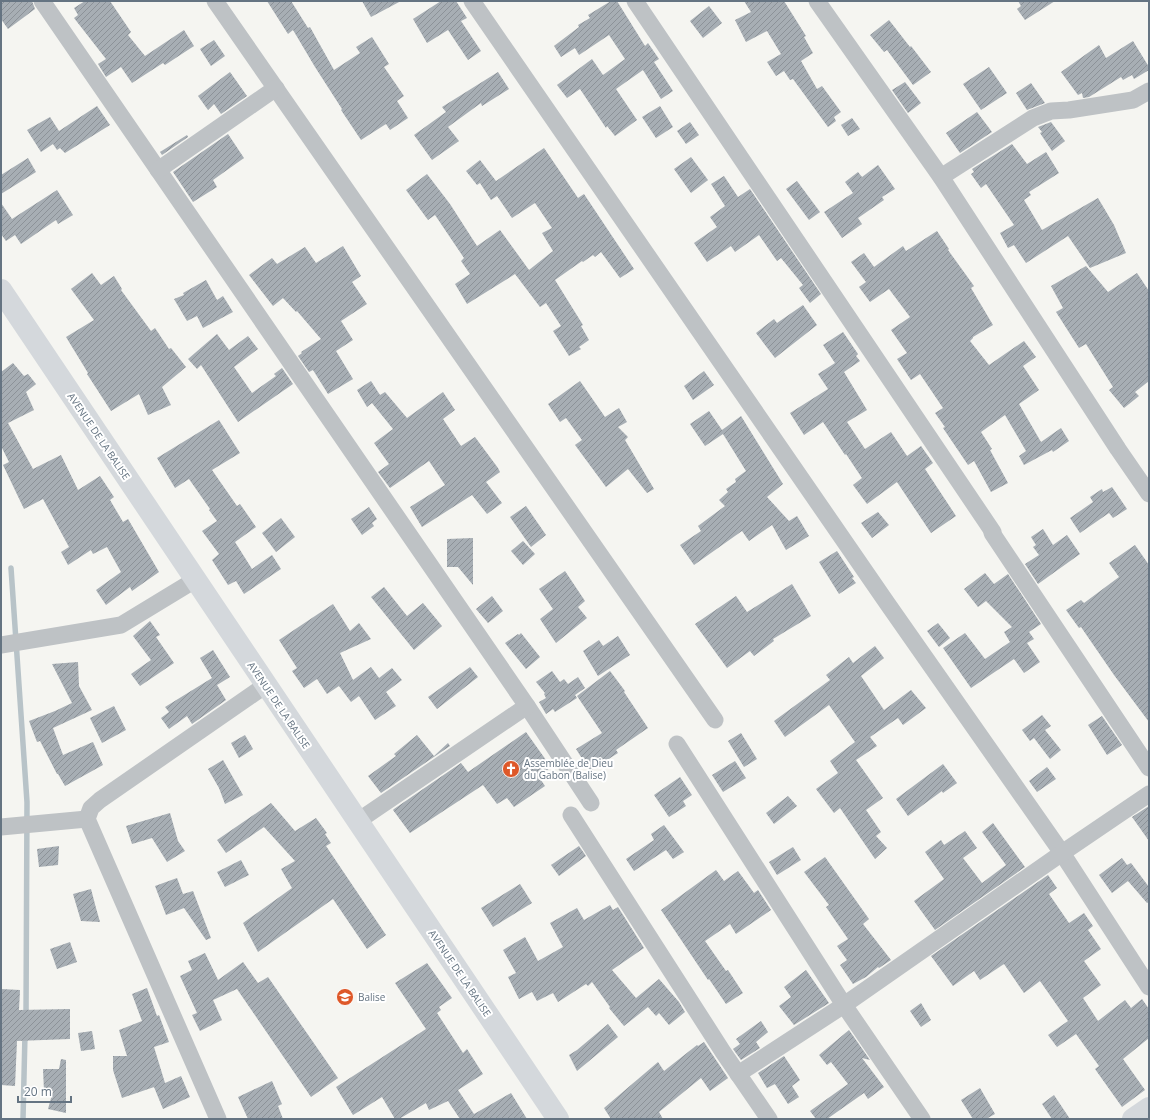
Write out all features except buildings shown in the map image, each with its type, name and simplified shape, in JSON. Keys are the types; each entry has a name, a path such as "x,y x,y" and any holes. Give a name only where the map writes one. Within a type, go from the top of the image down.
{"street":[{"path":"42,1 527,706 591,803"},
{"path":"215,1 714,720"},
{"path":"472,1 887,603 1062,853 1149,987"},
{"path":"635,1 993,533 1149,768"},
{"path":"817,1 941,177 1118,450 1149,494"},
{"path":"158,170 276,88"},
{"path":"941,177 1033,118 1051,111 1069,110 1133,100 1149,92"},
{"name":"AVENUE DE LA BALISE","path":"1,290 558,1119"},
{"path":"1,645 121,625 195,580"},
{"path":"218,1119 87,820 91,808 100,800 266,685"},
{"path":"358,821 527,706"},
{"path":"677,744 844,1005 922,1119"},
{"path":"738,1074 844,1005 1149,794"},
{"path":"571,815 738,1074 769,1119"},
{"path":"5,827 87,820"},
{"path":"1133,1119 1149,1108"}],"waterway":[{"path":"11,568 27,802 26,1017"},
{"path":"23,1119 25,1034"}],"place":[{"name":"Assemblée de Dieu du Gabon (Balise)","path":"511,769"},
{"name":"Balise","path":"345,997"}]}
